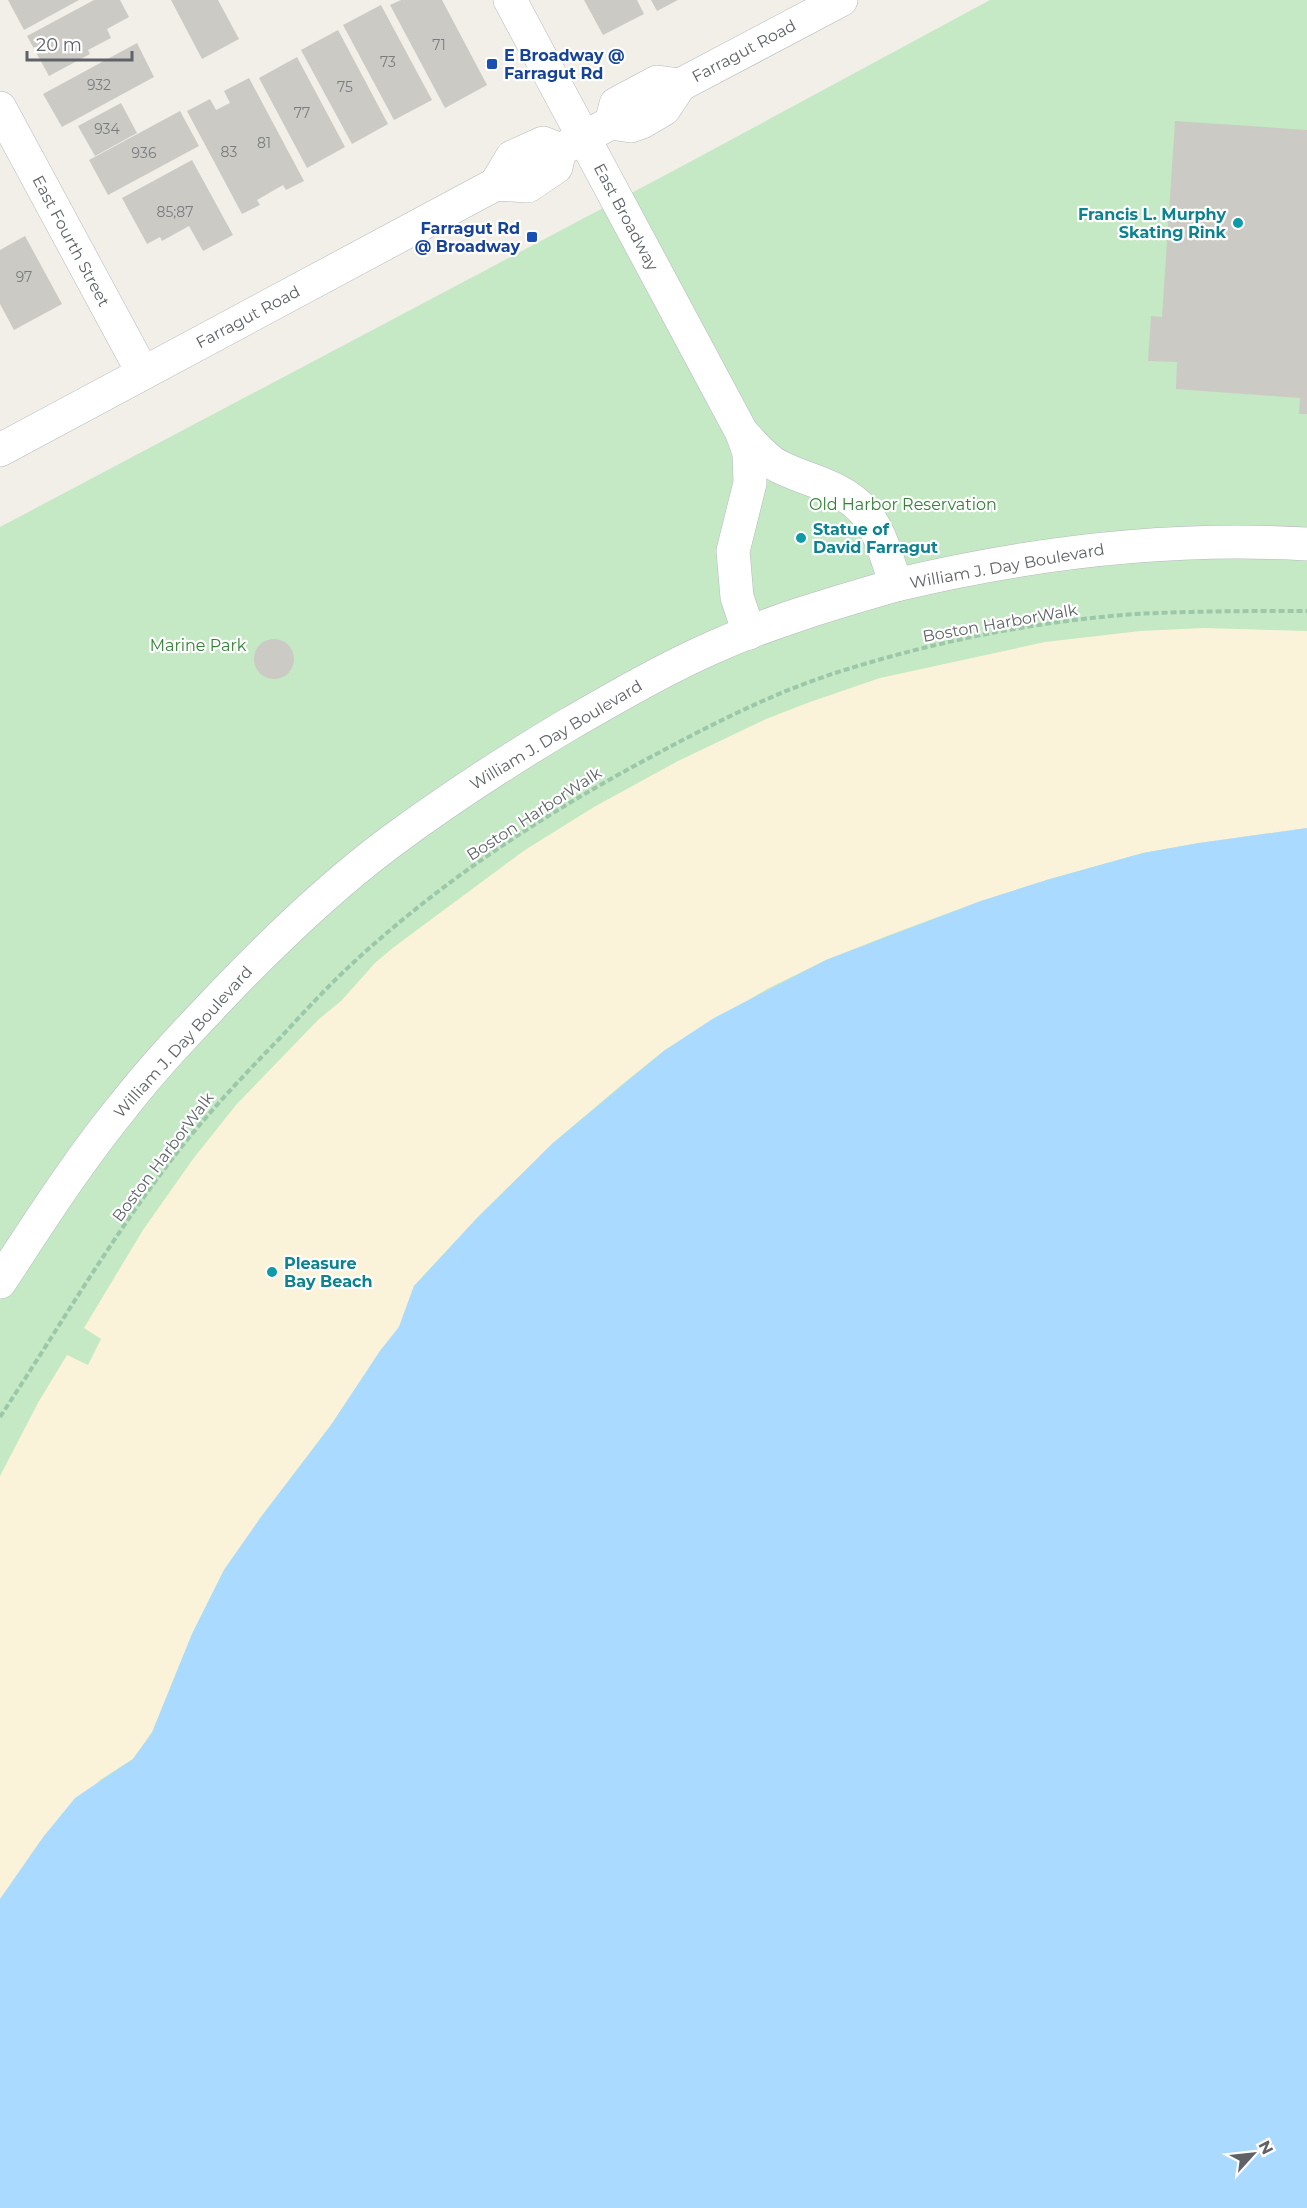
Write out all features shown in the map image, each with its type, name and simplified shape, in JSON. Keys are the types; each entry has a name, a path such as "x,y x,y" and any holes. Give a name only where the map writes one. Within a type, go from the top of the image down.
{"main road":[{"name":"East Broadway","path":"510,0 742,433 749,453 750,483 733,552 737,597 749,633"},
{"name":"Farragut Road","path":"0,450 496,184 512,157 543,143 585,137 616,104 657,82 680,85 840,0"},
{"name":"East Fourth Street","path":"0,108 143,373"},
{"name":"East Broadway","path":"742,433 765,457 779,467 833,488 862,510 883,545 896,585"},
{"name":"William J. Day Boulevard","path":"0,1282 89,1150 148,1076 241,975 336,887 387,844 436,809 541,741 633,688 712,648 749,633 896,585 949,573 1061,554 1117,548 1222,542 1307,544"}],"path":[{"name":"Boston HarborWalk","path":"0,1417 126,1224 172,1159 227,1092 353,963 423,903 494,851 566,804 718,722 846,669 909,652 1037,626 1134,615 1307,610"}],"green space":[{"name":"Old Harbor Reservation","path":"990,0 1307,0 1307,828 1199,843 27,1860 0,1899 0,527 673,171"}],"sand":[{"name":"Pleasure Bay Beach","path":"1204,628 1307,631 1307,828 1143,853 981,901 892,934 826,960 767,989 665,1050 625,1082 553,1143 478,1217 414,1286 399,1327 380,1351 331,1425 224,1570 192,1634 152,1732 133,1759 100,1780 44,1836 0,1899 0,1476 39,1401 67,1355 88,1365 101,1339 84,1328 143,1230 193,1159 236,1105 319,1019 341,1001 376,962 394,947 525,850 594,807 678,761 766,719 880,678 1045,642 1140,631"}],"water":[{"path":"1307,828 1307,2208 0,2208 0,1899 44,1836 75,1798 133,1759 152,1733 192,1634 224,1570 331,1425 380,1351 399,1327 414,1286 478,1217 553,1143 665,1050 714,1018 826,960 981,901 1143,853"}],"building":[{"path":"8,0 79,0 24,30"},
{"path":"94,0 120,0 129,17 107,29 111,38 88,50 90,54 49,76 27,36"},
{"path":"171,0 218,0 239,39 202,59"},
{"path":"401,0 442,0 487,85 445,108 390,5"},
{"path":"584,0 637,0 644,14 603,35"},
{"path":"651,0 678,0 657,11"},
{"path":"381,5 432,100 394,120 343,25"},
{"path":"338,30 388,124 352,144 301,50"},
{"path":"137,43 154,77 62,127 43,94"},
{"path":"297,57 345,147 307,168 259,78"},
{"path":"249,78 304,181 286,190 283,185 257,200 260,205 242,214 187,111 210,99 216,110 230,103 224,91"},
{"path":"121,103 137,133 95,156 78,126"},
{"path":"180,111 199,146 108,195 89,160"},
{"name":"Francis L. Murphy Skating Rink","path":"1175,121 1307,130 1307,414 1299,414 1300,398 1176,389 1177,362 1148,361 1151,316 1162,317"},
{"path":"192,160 233,235 203,251 189,226 162,241 160,237 147,244 122,198"},
{"path":"25,236 62,304 14,330 0,304 0,250"},
{"path":"274,639 288,645 294,659 288,673 274,679 260,673 254,659 260,645"}],"place":[{"name":"E Broadway @ Farragut Rd","path":"492,64"},
{"name":"Francis L. Murphy Skating Rink","path":"1238,223"},
{"name":"Farragut Rd @ Broadway","path":"532,237"},
{"name":"Statue of David Farragut","path":"801,538"},
{"name":"Pleasure Bay Beach","path":"272,1272"}],"park label":[{"name":"Marine Park","path":"198,645"}]}
